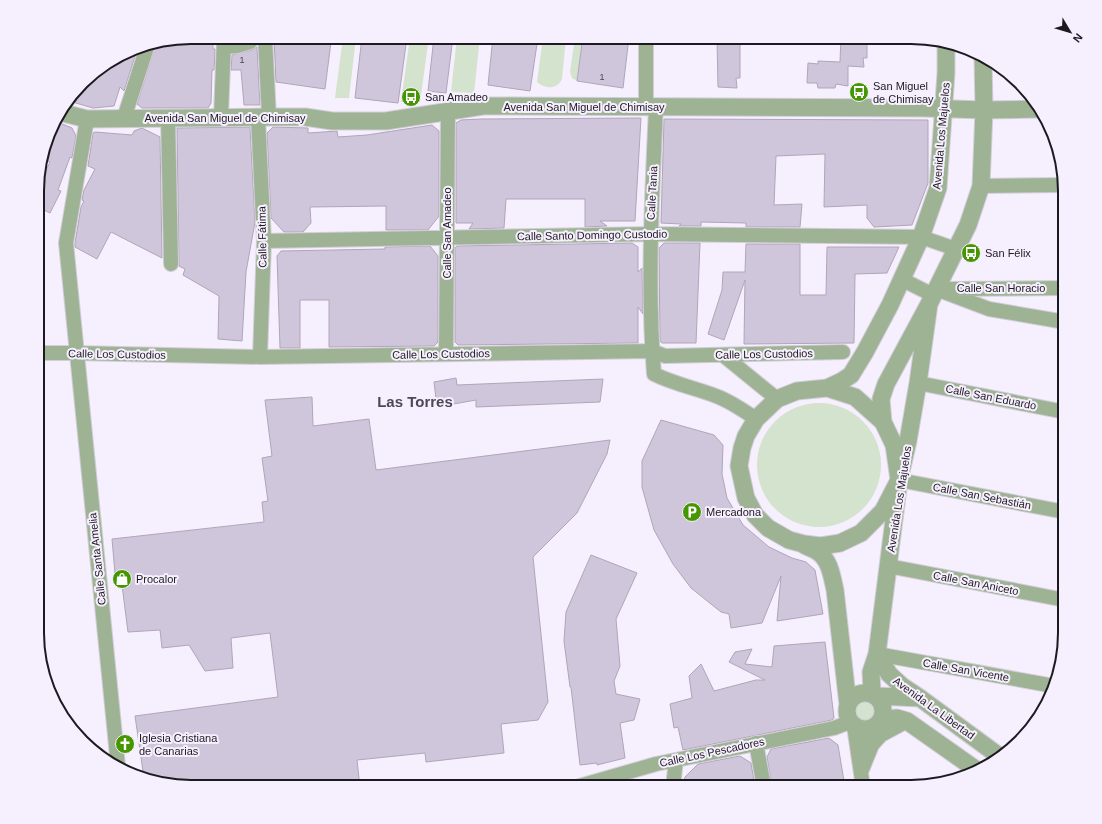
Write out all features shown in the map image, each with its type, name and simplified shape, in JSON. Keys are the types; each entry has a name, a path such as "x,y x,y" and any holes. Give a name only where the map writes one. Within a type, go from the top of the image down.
{"street":[{"path":"221,117 224,44"},
{"path":"230,44 237,46 244,44"},
{"name":"Calle Fátima","path":"260,357 264,241 263,117 265,44"},
{"name":"Calle Tania","path":"646,44 651,108 652,351 654,374 666,380 715,395 726,400 756,419"},
{"name":"Avenida Los Majuelos","path":"827,388 851,375 865,352 921,237 938,188 944,109 946,48"},
{"path":"124,118 146,51"},
{"name":"Avenida Los Majuelos","path":"883,422 881,399 886,384 933,296 968,225 981,186 984,110 983,63"},
{"name":"Avenida San Miguel de Chimisay","path":"66,114 87,119 306,117 332,121 386,121 483,106 1033,109"},
{"name":"Calle San Amadeo","path":"446,354 448,111"},
{"path":"168,118 171,264"},
{"name":"Calle Santa Amelia","path":"87,119 66,243 117,760"},
{"path":"981,186 1058,185"},
{"name":"Calle Santo Domingo Custodio","path":"264,241 651,234 921,237 956,249"},
{"path":"901,279 933,296 1058,321"},
{"name":"Calle San Horacio","path":"933,296 1058,288"},
{"name":"Avenida Los Majuelos","path":"860,720 884,711 882,703 874,695 871,672 877,654 899,480 908,441 933,296"},
{"name":"Calle Los Custodios","path":"44,353 260,357 652,351 665,356 842,352"},
{"path":"723,355 777,399"},
{"name":"Calle San Eduardo","path":"918,383 1058,411"},
{"path":"827,388 856,397 883,422 894,445 899,480 883,511 861,533 840,543 821,546 789,540 768,528 755,515 746,498 739,466 746,436 756,419 777,399 797,391 827,388"},
{"name":"Calle San Sebastián","path":"899,480 1058,511"},
{"path":"804,544 819,552 826,561 832,573 860,720 862,780"},
{"name":"Calle San Aniceto","path":"888,566 1058,599"},
{"name":"Calle San Vicente","path":"877,654 1048,685"},
{"name":"Avenida La Libertad","path":"877,654 889,674 902,686 995,753"},
{"path":"860,720 853,697 862,693 920,698"},
{"path":"860,720 897,718 907,722 972,767"},
{"name":"Calle Los Pescadores","path":"600,780 656,764 834,728 860,720"},
{"path":"861,772 872,745 881,735 907,722"},
{"path":"756,743 763,780"},
{"path":"674,780 676,760"}],"green space":[{"path":"342,44 355,44 349,98 335,98"},
{"path":"409,44 428,44 420,102 401,102"},
{"path":"456,44 479,44 474,93 451,92"},
{"path":"542,44 565,44 562,79 560,83 554,87 547,87 537,82"},
{"path":"574,44 582,44 577,81 572,78 570,72"},
{"path":"819,403 843,408 863,421 876,441 881,465 876,489 863,509 843,522 819,527 795,522 775,509 762,489 757,465 762,441 775,421 795,408"},
{"path":"865,701 872,704 875,711 872,718 865,721 858,718 855,711 858,704"}],"building":[{"path":"182,44 213,44 213,49 215,49 214,70 212,70 211,103 208,108 142,108 137,104 154,49"},
{"path":"274,44 331,44 325,89 276,82"},
{"path":"361,44 406,44 398,103 355,98"},
{"path":"433,44 452,44 446,93 428,91"},
{"path":"492,44 537,44 530,91 488,85"},
{"path":"582,44 628,44 623,88 577,81"},
{"path":"717,44 740,44 740,78 736,78 737,88 718,87"},
{"path":"841,44 867,44 867,58 863,58 864,67 848,66 848,86 836,84 835,88 818,88 817,83 807,83 808,63 818,64 818,61 840,62"},
{"path":"257,47 260,105 244,105 241,70 231,70 232,55 252,50"},
{"path":"136,55 124,91 120,87 114,106 93,108 74,102 87,87 102,74"},
{"path":"641,118 635,221 600,221 607,226 585,227 585,199 506,199 504,228 469,229 473,223 456,223 456,123 461,120"},
{"path":"664,119 928,120 928,183 912,225 874,227 867,218 867,205 824,207 825,154 776,156 774,205 802,204 800,227 746,227 746,223 701,222 701,226 679,226 681,224 661,223"},
{"path":"61,123 72,128 76,136 72,158 70,157 58,190 61,191 50,213 44,210 44,182 45,172 50,162 47,161 49,153"},
{"path":"432,125 439,131 439,216 428,230 386,230 386,206 310,207 311,223 303,232 284,232 271,218 267,133 273,127 308,128 308,133 337,131 338,137 367,135"},
{"path":"250,127 255,222 246,272 242,341 218,339 219,296 183,275 185,269 179,266 177,128"},
{"path":"142,128 160,137 162,258 111,232 97,259 75,247 81,207 84,201 82,200 84,190 95,169 88,166 93,133 132,135 134,131"},
{"path":"632,243 638,247 638,272 642,268 643,314 638,307 638,343 458,345 455,342 455,248 457,246"},
{"path":"664,243 700,243 696,343 662,343 660,341 659,248"},
{"path":"746,244 800,244 800,295 826,295 827,247 899,247 887,273 855,274 854,343 744,344 745,280 724,340 708,334 722,290 723,272 745,272"},
{"path":"430,246 438,256 438,342 434,346 329,347 329,300 300,300 300,348 280,348 277,256 281,251 385,249 385,247"},
{"path":"456,378 457,385 603,379 600,402 476,407 476,400 437,407 434,382"},
{"path":"312,397 313,426 369,419 376,470 610,440 607,454 577,513 533,557 548,702 538,720 501,724 504,753 426,762 425,753 357,760 359,780 182,780 162,777 143,772 135,716 278,697 270,633 231,638 233,668 205,671 189,645 162,648 160,630 128,632 122,585 116,585 112,539 264,522 262,502 268,501 262,458 272,456 265,400"},
{"name":"Mercadona","path":"661,420 714,435 723,445 722,474 727,498 743,525 769,547 792,558 806,562 815,570 823,614 777,621 781,576 762,623 731,628 729,614 721,612 691,588 673,564 654,530 642,487 642,461"},
{"path":"591,555 637,573 616,619 620,666 614,681 616,694 640,699 634,720 620,723 625,758 597,765 597,763 580,765 564,641 566,612"},
{"path":"825,642 834,718 832,720 683,750 678,727 674,728 670,704 692,698 689,676 701,664 714,691 756,680 765,680 729,662 735,652 752,649 745,664 772,667 774,646"},
{"path":"829,738 838,745 844,780 771,780 767,757 771,749"},
{"path":"740,756 751,763 754,780 684,780 685,777 698,764"}],"place":[{"name":"San Miguel de Chimisay","path":"859,92"},
{"name":"San Amadeo","path":"411,97"},
{"name":"San Félix","path":"971,253"},
{"name":"Mercadona","path":"692,512"},
{"name":"Procalor","path":"122,579"},
{"name":"Iglesia Cristiana de Canarias","path":"125,744"}],"district":[{"name":"Las Torres","path":"415,401"}]}
